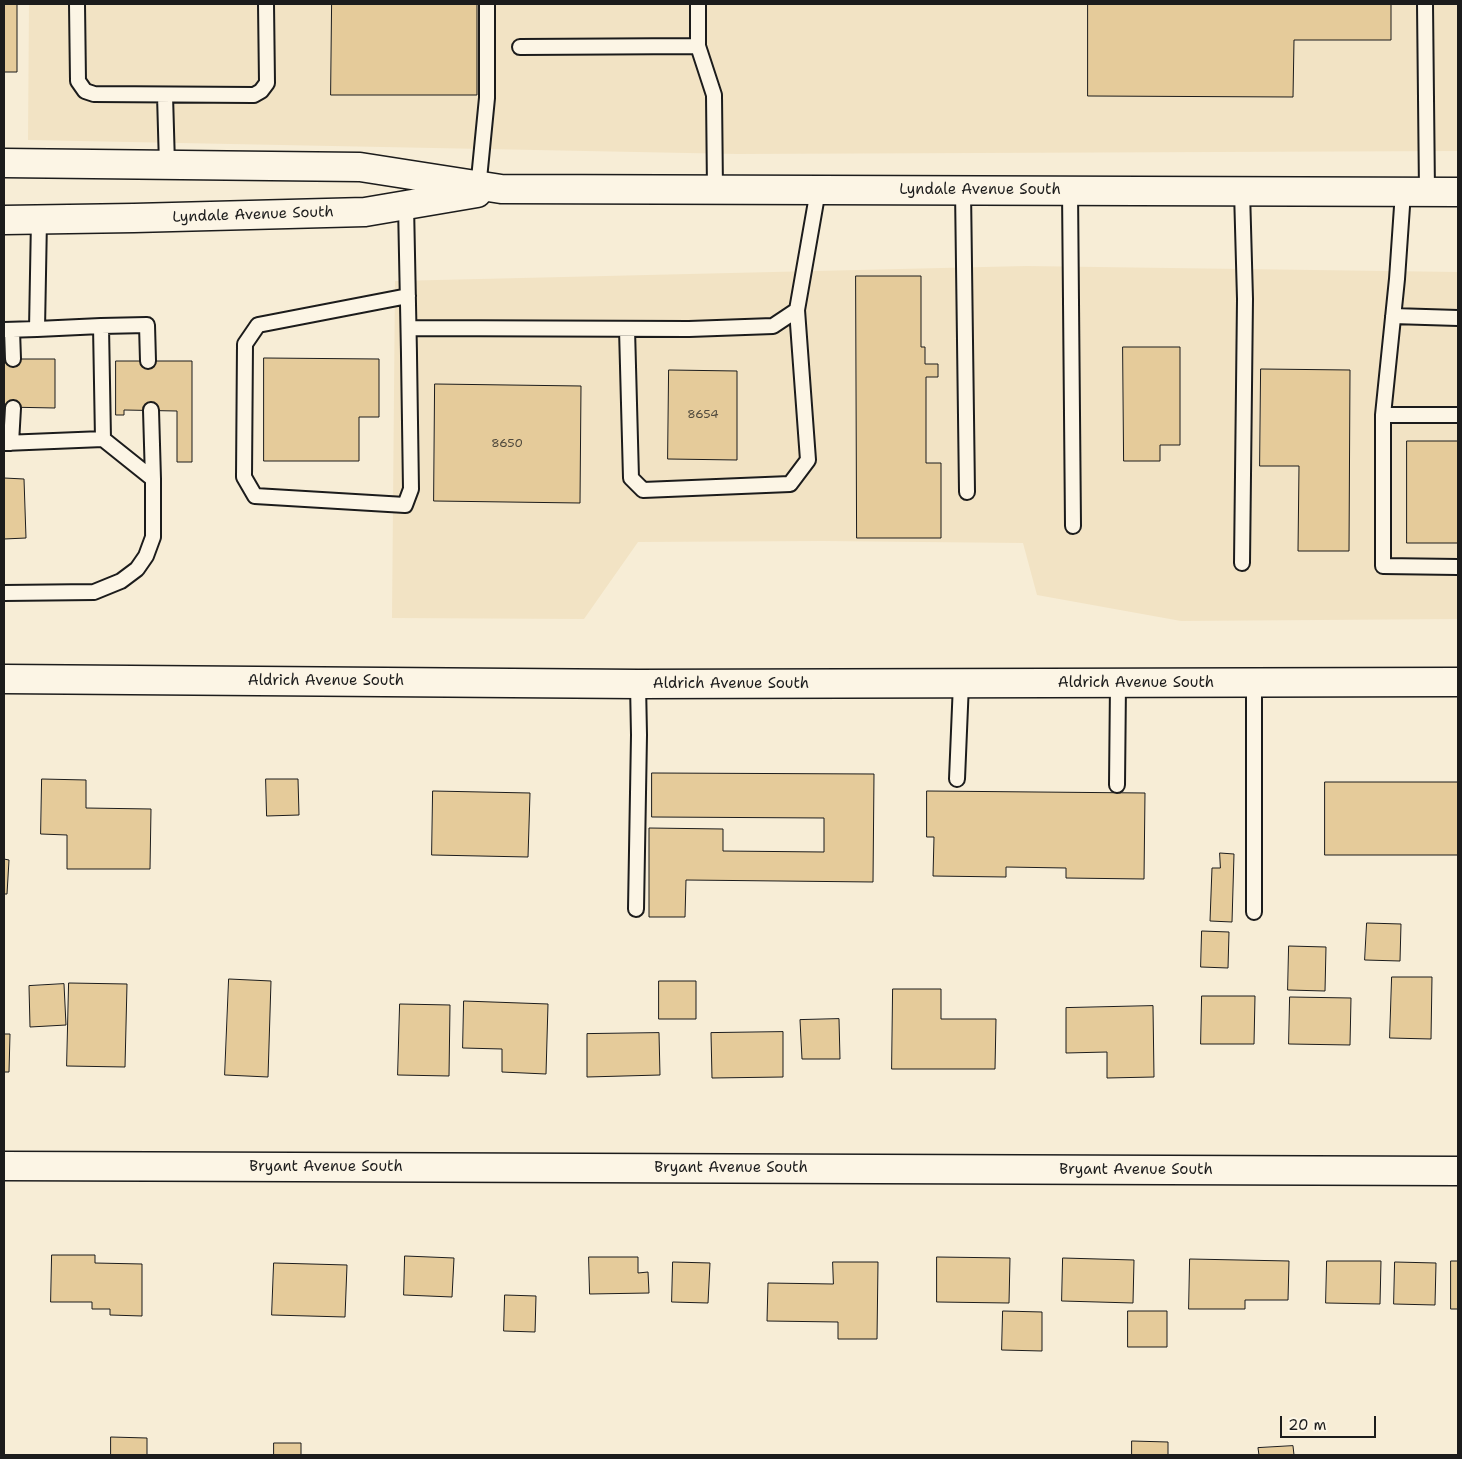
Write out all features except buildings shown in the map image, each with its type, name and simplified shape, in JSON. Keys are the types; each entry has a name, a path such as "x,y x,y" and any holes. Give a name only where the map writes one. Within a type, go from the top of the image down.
{"street":[{"name":"Lyndale Avenue South","path":"4,164 360,167 486,189 1458,192"},
{"name":"Lyndale Avenue South","path":"4,220 365,212 486,189"},
{"name":"Aldrich Avenue South","path":"4,679 638,684 1458,682"},
{"name":"Bryant Avenue South","path":"4,1166 1458,1171"}],"lane":[{"path":"77,4 78,81 85,91 94,94 165,96 254,95 261,91 267,83 266,4"},
{"path":"486,189 487,4"},
{"path":"698,4 698,46 714,95 715,190"},
{"path":"1425,4 1415,192 1393,316 1383,416 1383,566 1458,567"},
{"path":"520,47 698,46"},
{"path":"165,96 167,165"},
{"path":"627,329 631,478 642,490 790,484 808,460 797,310 818,190"},
{"path":"963,190 968,492"},
{"path":"1070,190 1073,526"},
{"path":"1242,191 1244,299 1242,563"},
{"path":"406,205 408,296 411,489 405,505 255,496 244,477 245,344 258,325 408,296"},
{"path":"37,329 40,219"},
{"path":"408,328 689,329 773,326 797,310"},
{"path":"1393,316 1458,318"},
{"path":"101,326 103,439"},
{"path":"13,359 8,330 148,326 148,361"},
{"path":"13,408 8,443 103,439 153,479"},
{"path":"4,593 94,592 121,581 137,569 146,556 153,537 151,410"},
{"path":"1383,416 1458,415"},
{"path":"1254,682 1254,912"},
{"path":"957,780 961,683"},
{"path":"636,909 638,684"},
{"path":"1118,684 1118,785"}],"shaded area":[{"path":"29,4 1458,4 1458,151 738,154 28,140"},
{"path":"1026,266 1458,272 1458,619 1181,621 1037,595 1023,543 823,541 638,542 584,619 392,618 395,281"}]}
